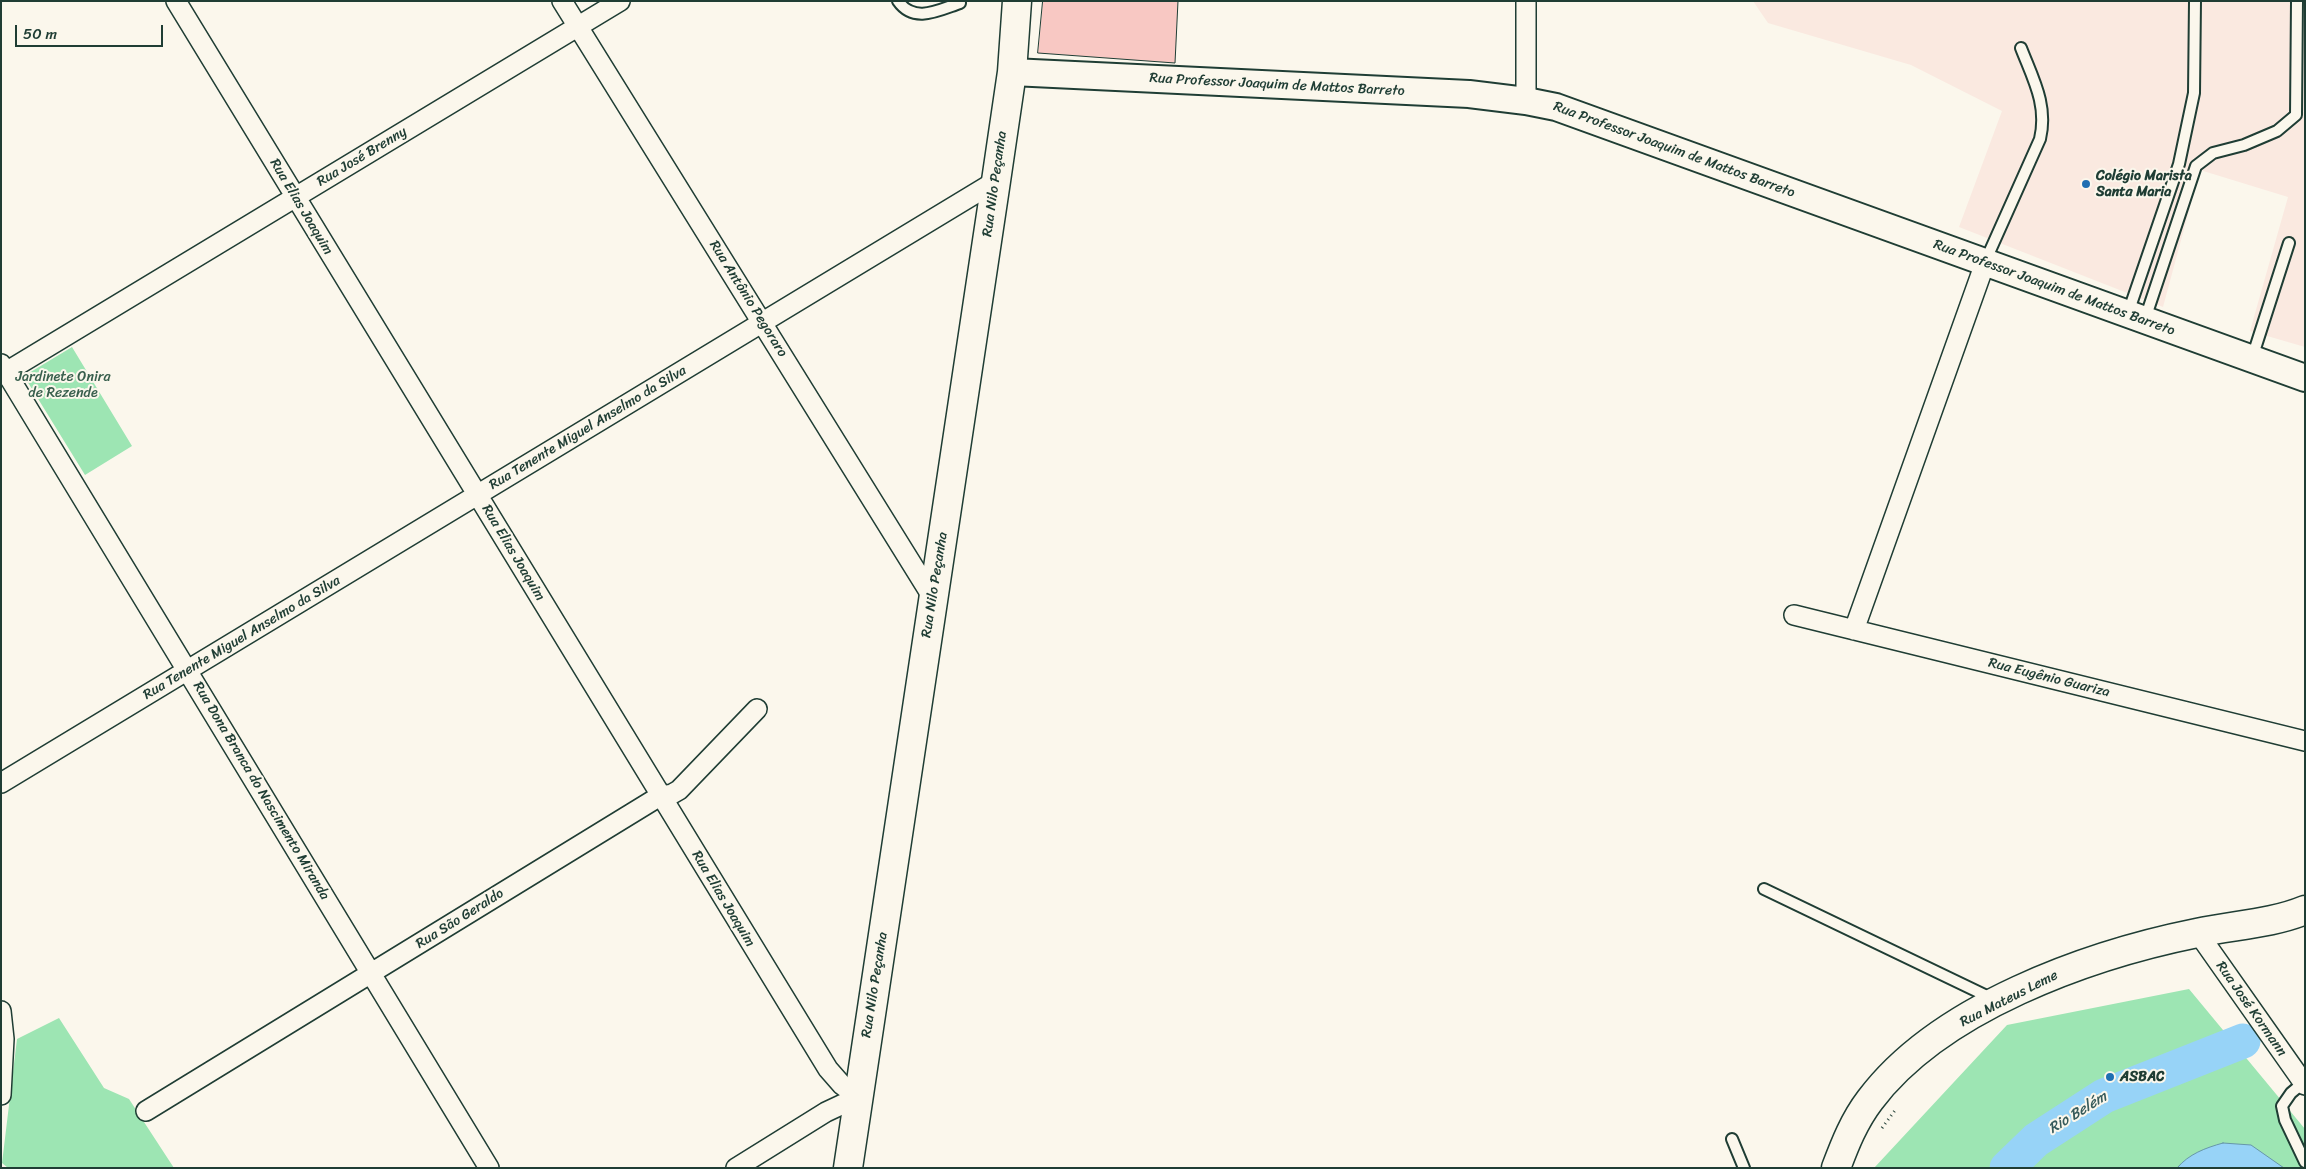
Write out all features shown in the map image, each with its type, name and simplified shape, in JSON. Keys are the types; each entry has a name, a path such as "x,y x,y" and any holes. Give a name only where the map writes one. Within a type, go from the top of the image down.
{"main road":[{"name":"Rua Nilo Peçanha","path":"848,1168 1012,72 1017,1"},
{"name":"Rua Professor Joaquim de Mattos Barreto","path":"1012,72 1469,94 1526,101 1556,108 2305,378"},
{"name":"Rua Mateus Leme","path":"1836,1168 1849,1133 1869,1101 1895,1071 1929,1042 1998,1001 2042,980 2088,962 2198,933 2255,923 2305,910"}],"street":[{"name":"Rua Elias Joaquim","path":"176,1 828,1069 842,1085 858,1097"},
{"name":"Rua Antônio Pegoraro","path":"562,1 934,598"},
{"name":"Rua José Brenny","path":"3,370 620,1"},
{"path":"1526,1 1526,101"},
{"name":"Rua Tenente Miguel Anselmo da Silva","path":"1,783 996,181"},
{"path":"1854,630 1985,263"},
{"name":"Rua Dona Branca do Nascimento Miranda","path":"3,370 489,1168"},
{"name":"Rua Eugênio Guariza","path":"1794,614 2305,741"},
{"name":"Rua São Geraldo","path":"146,1111 660,796 672,794 686,785 756,709"},
{"name":"Rua José Kormann","path":"2198,933 2304,1084"},
{"path":"1,1011 4,1039 4,1075 1,1095"},
{"path":"736,1168 826,1112 858,1097"}],"lane":[{"path":"898,1 903,9 925,16 960,3"},
{"path":"2136,318 2179,164 2194,93 2195,1"},
{"path":"2136,318 2196,166 2213,153 2244,145 2277,131 2296,115 2297,1"},
{"path":"1985,263 2040,139 2044,123 2043,106 2021,48"},
{"path":"2252,359 2289,243"},
{"path":"1764,890 1998,1001"},
{"path":"2304,1084 2291,1093 2282,1106 2285,1120 2305,1162"},
{"path":"1732,1139 1744,1168"}],"path":[{"path":"1878,1134 1898,1106"}],"shaded area":[{"name":"Colégio Marista Santa Maria","path":"1753,1 2305,1 2305,347 2250,331 2288,197 2200,170 2163,307 1959,227 2002,111 1911,65 1768,23"}],"green space":[{"name":"Jardinete Onira de Rezende","path":"72,347 132,446 85,475 24,376"},
{"name":"ASBAC","path":"2189,989 2305,1129 2305,1168 1874,1168 2007,1025"},
{"path":"59,1018 104,1088 129,1099 174,1168 8,1168 2,1163 17,1039"}],"water":[{"path":"2223,1143 2251,1145 2284,1168 2177,1168 2198,1152"}],"building":[{"path":"1043,1 1178,1 1175,63 1038,53"}],"waterway":[{"name":"Rio Belém","path":"2007,1168 2036,1140 2104,1096 2243,1041"}],"place":[{"name":"Colégio Marista Santa Maria","path":"2086,184"},
{"name":"ASBAC","path":"2110,1077"}]}
